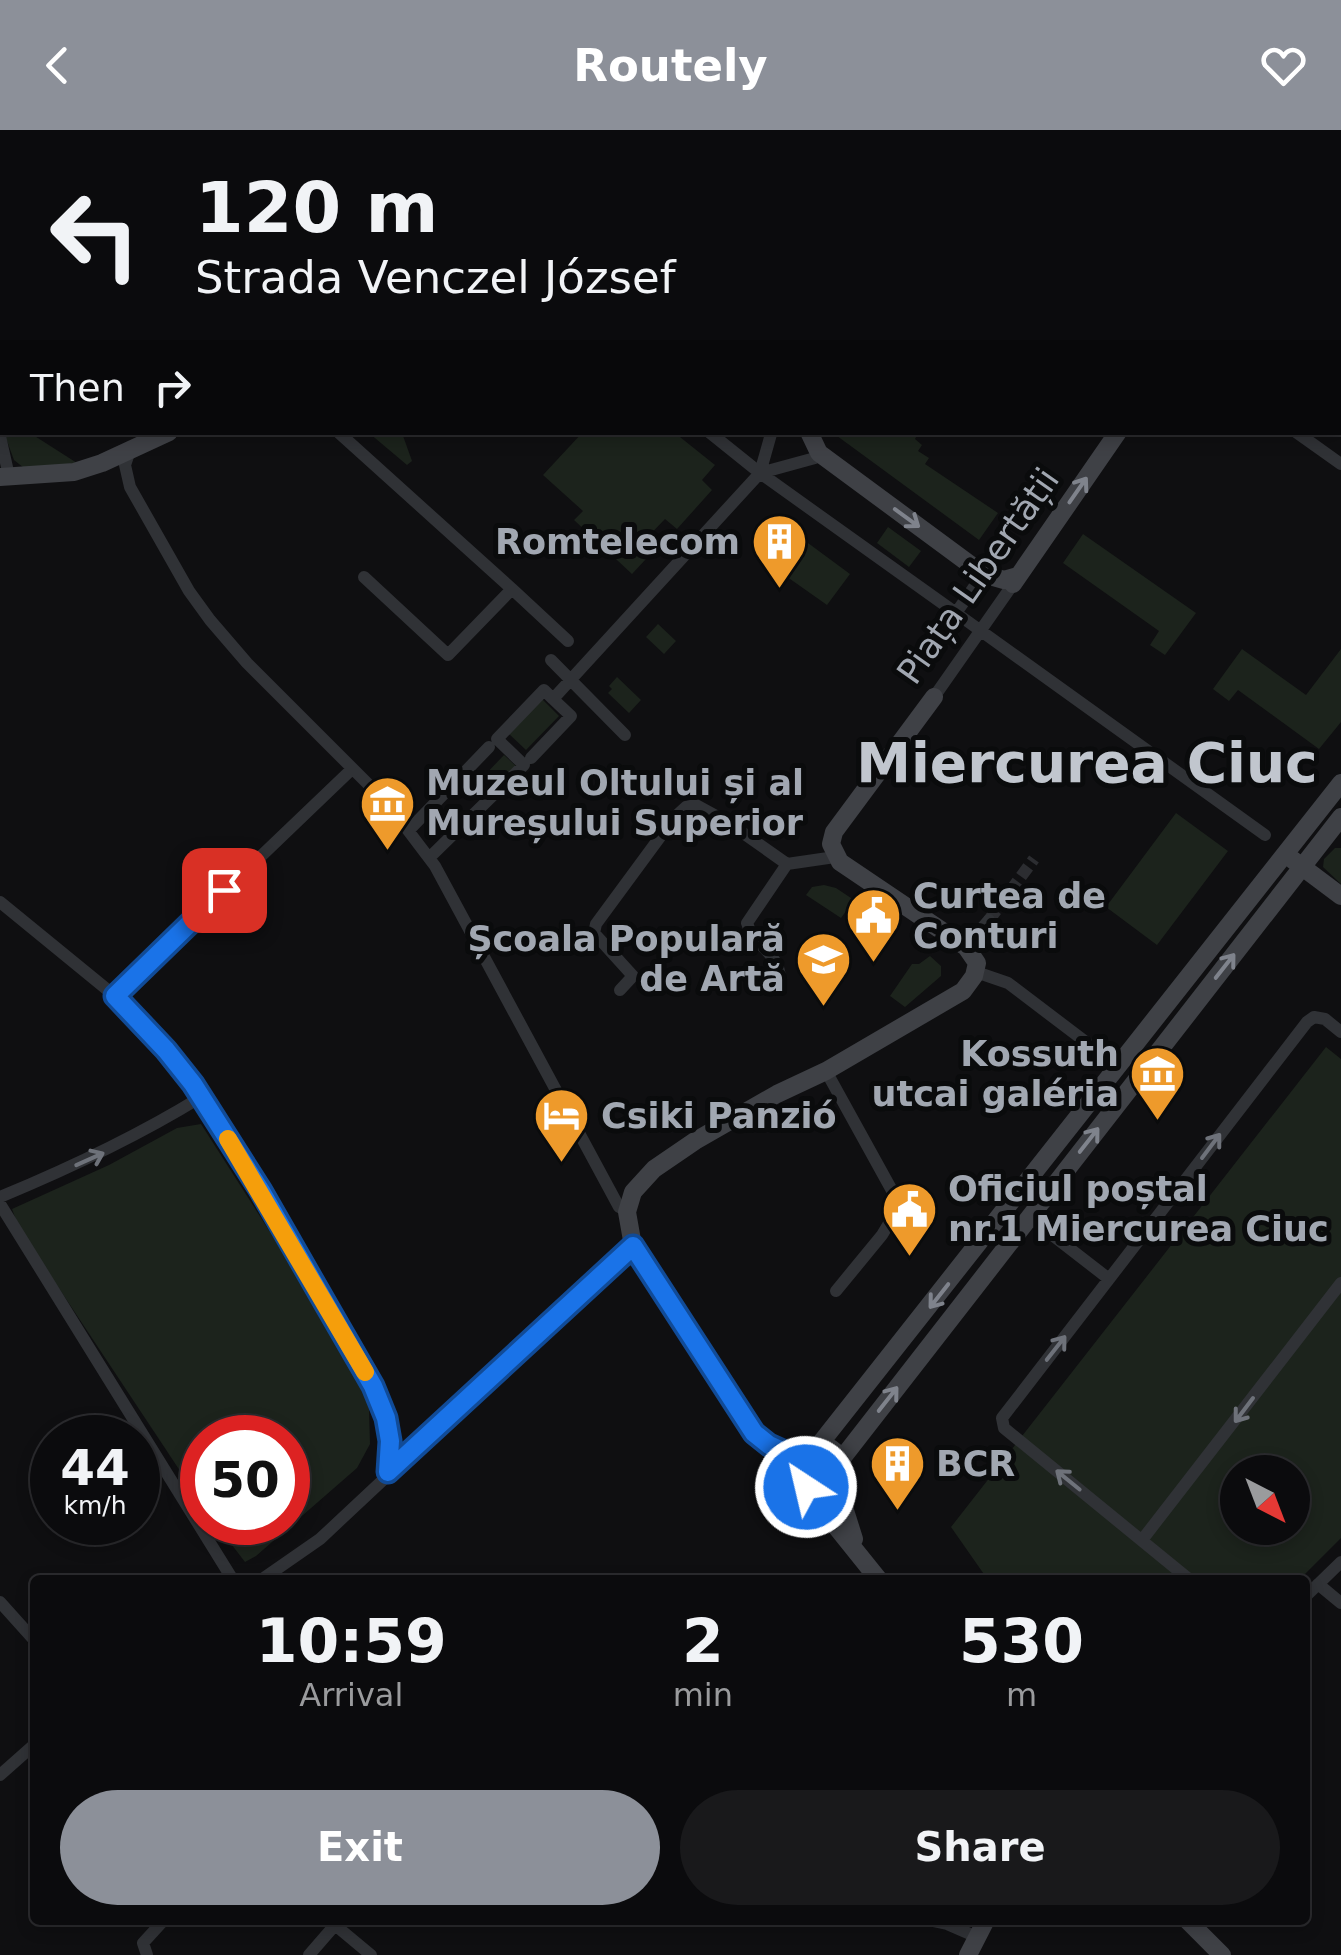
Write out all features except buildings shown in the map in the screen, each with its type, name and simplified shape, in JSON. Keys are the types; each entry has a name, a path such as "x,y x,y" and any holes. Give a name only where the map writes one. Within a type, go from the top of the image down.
{"main road":[{"path":"4,476 74,472 129,441 156,435"},
{"path":"810,435 830,462 983,574 1014,582"},
{"name":"Piața Libertății","path":"1014,582 1116,435"},
{"name":"Piața Libertății","path":"834,857 834,832 934,696"},
{"path":"819,1445 1341,783"},
{"path":"840,1462 1339,824 1319,811"},
{"path":"1286,854 1341,896"},
{"path":"798,1458 769,1445 754,1433 633,1246 628,1228 629,1203 648,1173 752,1108 826,1071 964,991 976,972 975,958 966,946 834,857"},
{"path":"1126,1058 1151,1060"},
{"path":"816,1490 827,1489 841,1472 834,1451 819,1445 807,1448 798,1458 799,1480 816,1490 834,1524 876,1575"},
{"path":"836,1482 860,1554"},
{"path":"1192,1925 1222,1955"},
{"path":"968,1955 982,1928"}],"street":[{"path":"341,435 568,642"},
{"path":"713,435 760,474 1265,835"},
{"path":"553,699 760,474 770,435"},
{"path":"1300,435 1341,464"},
{"path":"0,436 4,476"},
{"path":"129,441 125,465 130,488 189,591 236,652 410,829 469,925 619,1207"},
{"path":"760,474 815,458"},
{"path":"364,577 448,654 512,590"},
{"path":"956,613 981,577"},
{"name":"Piața Libertății","path":"934,696 1014,582"},
{"path":"551,660 625,735"},
{"path":"430,858 524,764 497,739 544,690 572,716 530,758"},
{"path":"410,829 489,747"},
{"path":"115,996 352,769"},
{"path":"620,990 633,976 594,932 601,916 680,811 696,805 730,823 787,864 834,857"},
{"path":"780,978 774,956 750,935 747,927 787,864"},
{"path":"0,902 115,996 180,1065 261,1191 373,1386 386,1418 390,1441 388,1472"},
{"path":"966,946 989,920"},
{"path":"976,972 1008,983 1099,1052 1126,1058"},
{"path":"1184,1575 1002,1424 1003,1416 1310,1019 1320,1017 1341,1032"},
{"path":"826,1071 900,1206 836,1292"},
{"path":"201,1096 124,1143 0,1201 230,1575"},
{"path":"1029,1217 1110,1279"},
{"path":"269,1575 320,1538 633,1246"},
{"path":"1142,1540 1341,1284"},
{"path":"1310,1592 1341,1562"},
{"path":"1318,1584 1341,1603"},
{"path":"0,1602 30,1635"},
{"path":"0,1775 30,1748"},
{"path":"132,1955 145,1949 161,1925"},
{"path":"309,1955 330,1925"},
{"path":"335,1925 370,1955"},
{"path":"956,1925 982,1928"}],"shaded area":[{"path":"5,435 33,435 77,463 24,468 14,460"},
{"path":"371,435 403,435 412,461 407,465"},
{"path":"580,435 678,435 715,465 702,480 712,490 677,529 665,519 636,549 646,559 632,574 574,520 583,511 543,475"},
{"path":"836,435 917,435 915,439 922,445 918,451 929,458 925,464 998,513 979,540"},
{"path":"888,527 921,551 909,567 877,543"},
{"path":"789,529 850,574 827,605 783,574 793,559 776,546"},
{"path":"1083,534 1196,613 1165,655 1150,645 1159,631 1063,563"},
{"path":"658,624 676,641 664,654 646,637"},
{"path":"1242,649 1306,695 1341,649 1341,722 1319,749 1238,690 1229,701 1213,689"},
{"path":"617,677 641,700 629,713 608,693"},
{"path":"542,699 559,716 526,750 508,733"},
{"path":"504,755 518,768 488,798 483,793 487,788 480,780"},
{"path":"1176,813 1228,851 1157,945 1106,907"},
{"path":"1335,848 1341,848 1341,884 1323,867 1324,859"},
{"path":"824,885 854,900 841,918 806,895 812,887"},
{"path":"930,956 941,966 941,976 905,1007 890,996 912,964"},
{"path":"1326,1047 1341,1059 1341,1538 1304,1575 985,1575 951,1527"},
{"path":"201,1124 295,1271 360,1383 369,1409 370,1444 357,1468 310,1509 310,1415 180,1415 180,1471 160,1441 160,1415 143,1415 19,1228 12,1209 109,1165 177,1128"},
{"path":"819,1456 828,1459 828,1477 819,1480 810,1477 807,1468 810,1459"},
{"path":"232,1545 269,1545 256,1556 245,1562"}],"tunnel":[{"path":"989,920 1034,859"}],"slow traffic":[{"path":"228,1139 365,1372"}],"place":[{"name":"Romtelecom","path":"779,591"},
{"name":"Muzeul Oltului și al Mureșului Superior","path":"387,852"},
{"name":"Curtea de Conturi","path":"874,965"},
{"name":"Școala Populară de Artă","path":"824,1008"},
{"name":"Kossuth utcai galéria","path":"1158,1123"},
{"name":"Csiki Panzió","path":"562,1165"},
{"name":"Oficiul poștal nr.1 Miercurea Ciuc","path":"909,1258"},
{"name":"BCR","path":"897,1513"}],"district":[{"name":"Miercurea Ciuc","path":"1087,763"}],"route":[{"path":"224,890 115,996 193,1084 261,1191 373,1386 386,1418 390,1441 388,1472 633,1246 754,1433 769,1445 798,1458 797,1476 806,1487"}]}
